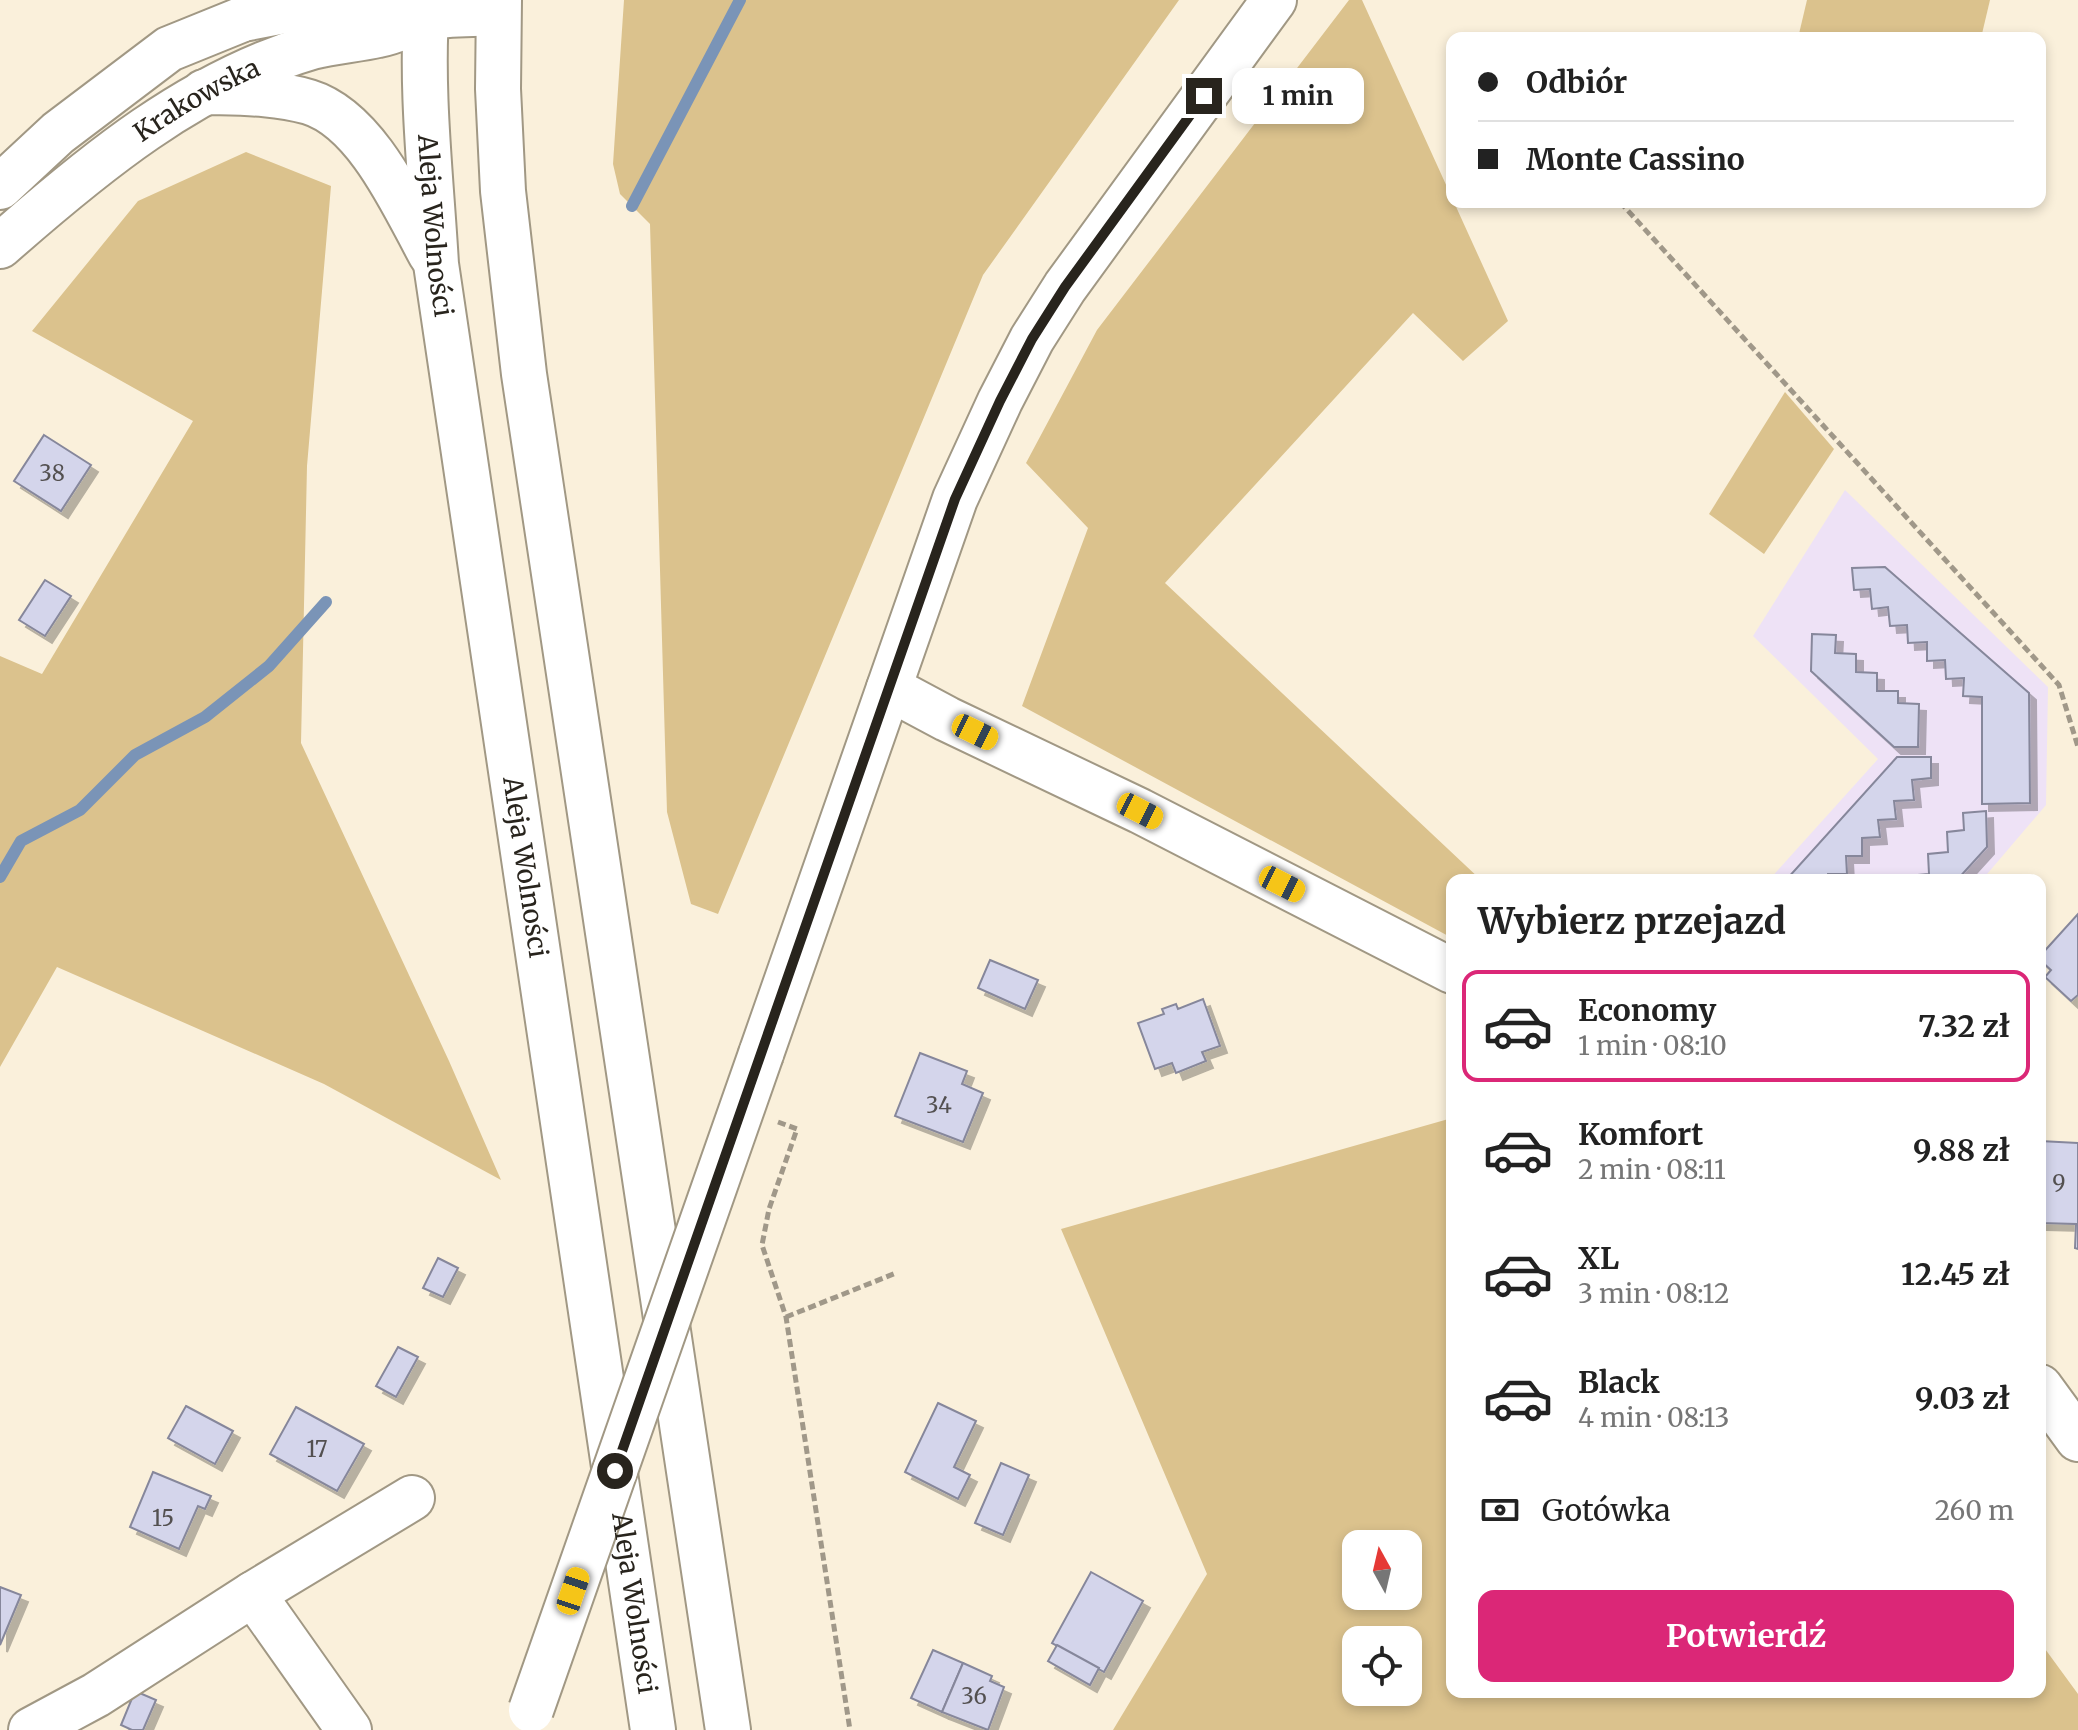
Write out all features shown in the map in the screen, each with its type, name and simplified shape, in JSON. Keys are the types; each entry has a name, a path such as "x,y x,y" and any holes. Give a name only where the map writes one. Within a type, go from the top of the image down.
{"main road":[{"name":"Krakowska","path":"0,187 58,133 169,49 255,9 342,0 426,9 498,7"},
{"path":"526,1720 955,499 1032,339 1065,287 1274,0"},
{"path":"498,7 503,191 524,374 728,1730"},
{"name":"Krakowska","path":"0,246 70,184 204,92 313,47 382,35 426,9"},
{"name":"Aleja Wolności","path":"426,9 427,123 436,264 653,1730"},
{"path":"204,92 263,93 312,103 348,124 387,177 436,264"},
{"path":"889,688 1140,811 1446,968"},
{"path":"2046,1395 2078,1439"},
{"path":"31,1730 96,1695 253,1594 412,1498"},
{"path":"253,1594 349,1730"}],"path":[{"path":"1625,208 2059,685 2078,747"},
{"path":"797,1129 769,1209 762,1245 786,1317 850,1730"},
{"path":"786,1317 896,1273"}],"shaded area":[{"path":"624,0 1179,0 983,275 718,914 691,904 667,812 650,224 620,194 613,164"},
{"path":"1349,0 1362,0 1446,185 1446,208 1457,208 1508,321 1463,361 1413,313 1165,583 1475,874 1446,874 1446,935 1022,706 1088,528 1026,463 1097,330"},
{"path":"1807,0 1990,0 1982,32 1799,32"},
{"path":"246,152 331,186 307,466 301,743 501,1180 324,1084 57,967 0,1067 0,656 42,674 193,421 32,331 138,201"},
{"path":"1785,392 1834,449 1764,554 1709,514"},
{"path":"1845,490 2048,687 2046,805 1987,874 1774,874 1878,759 1753,636"},
{"path":"1446,1120 1446,1698 2046,1698 2046,1650 2078,1694 2078,1730 1113,1730 1207,1574 1061,1229"}],"building":[{"path":"44,435 91,465 61,511 14,481"},
{"path":"1885,567 2029,693 2030,803 1982,804 1982,697 1963,696 1964,678 1946,679 1945,660 1927,661 1927,642 1908,643 1907,625 1890,626 1888,607 1872,609 1870,589 1854,590 1852,568"},
{"path":"45,580 71,596 45,636 19,620"},
{"path":"1812,634 1836,635 1835,653 1856,654 1856,672 1877,673 1877,691 1898,691 1898,703 1919,704 1918,747 1894,747 1811,671"},
{"path":"1897,757 1931,757 1931,778 1912,780 1914,800 1894,801 1896,819 1878,820 1880,837 1862,838 1862,856 1846,856 1847,874 1791,874"},
{"path":"1986,811 1987,847 1962,874 1929,874 1928,854 1948,852 1947,832 1964,830 1963,813"},
{"path":"2078,914 2078,995 2071,1001 2046,978 2051,970 2046,965 2046,949"},
{"path":"990,960 1038,980 1025,1009 978,988"},
{"path":"1203,999 1220,1046 1202,1052 1206,1061 1176,1073 1172,1063 1155,1069 1138,1023 1164,1014 1162,1009 1176,1004 1178,1009"},
{"path":"920,1053 967,1071 962,1084 983,1093 963,1142 895,1116"},
{"path":"2046,1141 2078,1143 2078,1249 2075,1248 2076,1224 2046,1223"},
{"path":"438,1258 458,1268 443,1297 423,1288"},
{"path":"398,1347 418,1357 396,1397 376,1386"},
{"path":"938,1403 976,1421 954,1467 970,1475 958,1499 905,1472"},
{"path":"186,1406 233,1431 215,1464 168,1438"},
{"path":"296,1407 364,1444 337,1491 270,1454"},
{"path":"1001,1463 1029,1475 1003,1535 975,1523"},
{"path":"153,1472 211,1496 205,1509 198,1506 179,1549 130,1527"},
{"path":"1091,1572 1143,1601 1104,1672 1052,1643"},
{"path":"0,1587 21,1595 0,1645"},
{"path":"1057,1645 1099,1668 1090,1685 1048,1661"},
{"path":"933,1650 963,1663 942,1712 911,1698"},
{"path":"963,1663 992,1676 990,1681 1004,1687 988,1730 942,1712"},
{"path":"135,1691 156,1700 143,1730 132,1730 121,1725"}],"waterway":[{"path":"632,206 740,0"},
{"path":"0,877 21,841 80,810 135,755 205,717 269,666 326,602"}],"route":[{"path":"615,1471 955,499 1032,339 1065,287 1204,96"}]}
